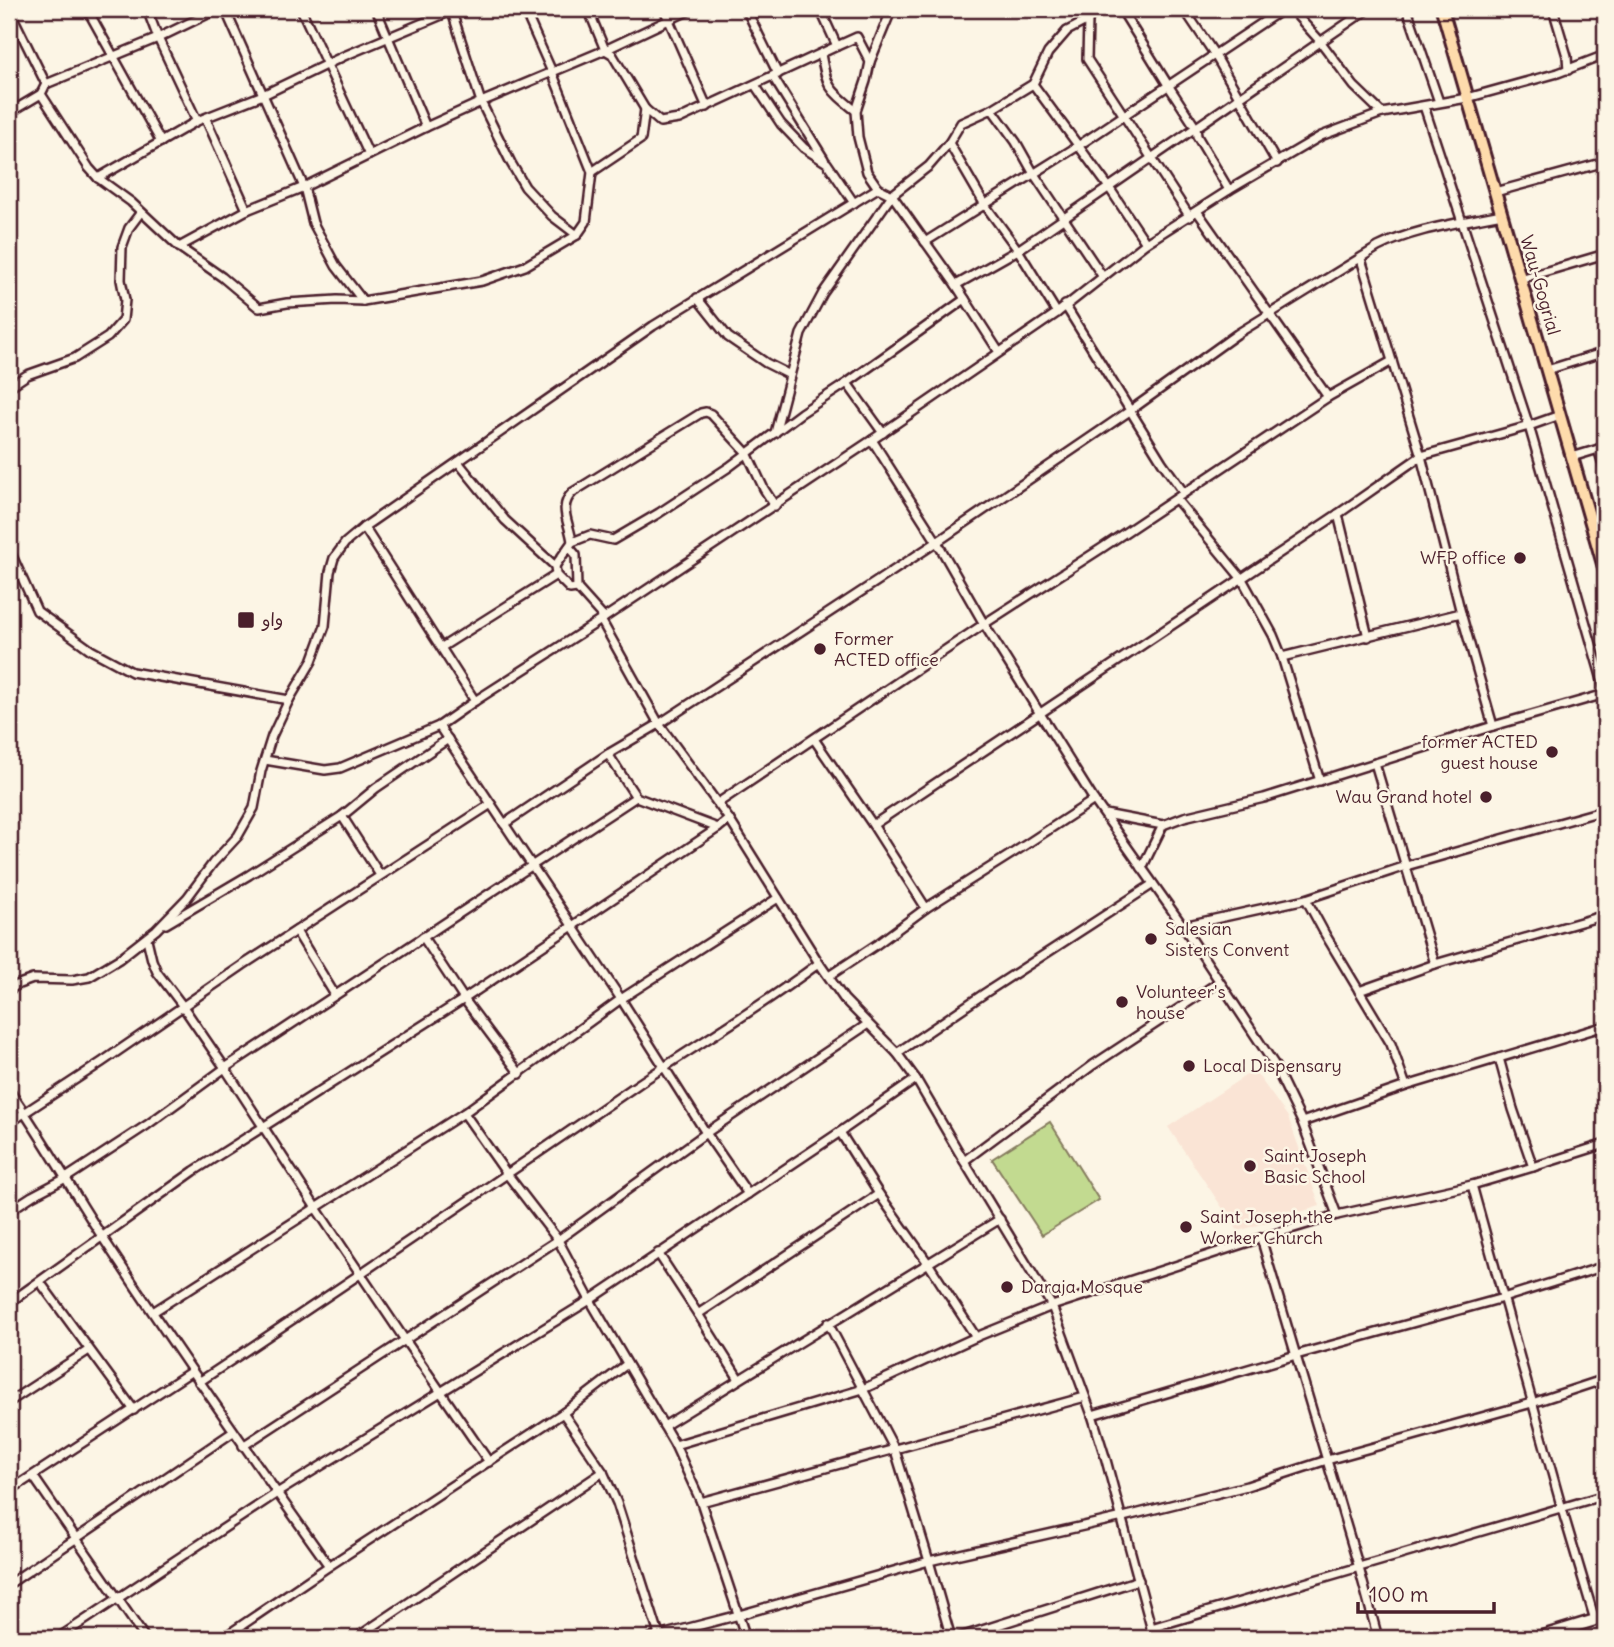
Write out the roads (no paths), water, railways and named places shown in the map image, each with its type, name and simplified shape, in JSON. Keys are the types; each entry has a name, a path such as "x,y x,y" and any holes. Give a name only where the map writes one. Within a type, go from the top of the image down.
{"main road":[{"name":"Wau-Gogrial","path":"1442,9 1605,571"}],"street":[{"path":"9,9 46,84"},
{"path":"87,9 161,142"},
{"path":"147,9 197,121"},
{"path":"9,113 41,94 46,84 158,38 218,9"},
{"path":"225,9 304,187 313,223 336,266 363,300"},
{"path":"302,9 369,155"},
{"path":"376,9 426,127"},
{"path":"98,178 197,121 263,95 344,56 453,9 481,102 498,139 525,187 552,216 577,236"},
{"path":"41,94 98,178 131,202 179,247 222,277 259,308 287,303 363,300 482,281 525,265 577,236 586,222 592,172 524,9"},
{"path":"588,9 605,50 612,54 645,109 660,122 679,119 707,107 857,37 870,62"},
{"path":"664,9 707,107"},
{"path":"179,247 247,210 304,187 426,127 605,50 692,9"},
{"path":"746,9 775,75 854,203"},
{"path":"820,9 837,46"},
{"path":"889,9 891,12 870,62 856,111 858,137 867,172 878,188 892,195 956,285 999,352"},
{"path":"775,433 801,334 822,293 892,195 929,166 961,124 1033,84 1048,53 1067,31 1088,20 1095,9"},
{"path":"1121,9 1196,128 1197,136 1229,190"},
{"path":"1184,9 1215,55 1277,163"},
{"path":"925,242 1078,146 1283,9"},
{"path":"1291,9 1320,41 1354,86 1382,113"},
{"path":"956,285 1018,250 1368,9"},
{"path":"1407,9 1439,102"},
{"path":"1553,9 1567,55 1568,70"},
{"path":"1088,20 1087,59 1152,159 1328,397"},
{"path":"821,54 825,78 834,93 856,111"},
{"path":"265,760 325,770 340,768 439,726 883,433 1057,313 1146,243 1321,136 1382,113 1467,97 1568,70 1605,55"},
{"path":"1033,84 1146,243"},
{"path":"755,85 780,124 804,148 827,163"},
{"path":"1104,813 1163,825 1184,817 1264,798 1605,692 1529,426 1424,106"},
{"path":"592,172 641,139 645,109"},
{"path":"992,109 1103,277"},
{"path":"206,119 247,210"},
{"path":"949,143 985,205 1018,250 1057,313"},
{"path":"1495,192 1605,162"},
{"path":"9,990 33,979 72,980 89,976 119,959 146,939 187,898 213,863 238,836 254,807 272,736 312,661 325,626 330,572 334,558 345,543 364,527 653,326 878,188"},
{"path":"9,387 27,375 75,358 108,337 123,320 125,300 121,280 122,247 129,228 141,212"},
{"path":"504,824 937,542 1237,334 1378,247 1392,239 1502,214"},
{"path":"1520,279 1605,254"},
{"path":"1361,258 1421,456 1493,726"},
{"path":"697,298 729,337 766,363 790,375"},
{"path":"442,647 556,571 571,544 590,535 613,540 659,513 965,299"},
{"path":"1065,305 1162,463 1184,493"},
{"path":"1547,370 1605,352"},
{"path":"718,803 1328,397 1392,361"},
{"path":"847,383 883,433"},
{"path":"775,506 747,453 711,414 706,412 696,415 573,492 565,500 571,544 576,555 577,588 603,619 659,724 729,818 819,963 844,999 897,1052 916,1079 1052,1306 1092,1415 1154,1638"},
{"path":"873,825 1421,456 1560,415"},
{"path":"872,440 1094,800 1183,926 1274,1064 1302,1122 1337,1215"},
{"path":"1572,457 1602,448 1605,471"},
{"path":"458,462 506,520 570,589 577,588"},
{"path":"1176,499 1242,579 1273,635 1320,781"},
{"path":"1338,514 1368,637"},
{"path":"364,527 475,701"},
{"path":"9,549 37,611 91,650 132,672 289,700"},
{"path":"1282,657 1461,613"},
{"path":"439,726 748,1194"},
{"path":"156,930 342,816 376,788 447,739"},
{"path":"814,739 926,908"},
{"path":"608,754 636,797 718,828"},
{"path":"1375,764 1435,964"},
{"path":"9,1211 66,1178 147,1125 225,1068 636,797"},
{"path":"829,976 876,946 926,908 1094,800"},
{"path":"9,1123 182,1005 491,804"},
{"path":"1183,926 1307,899 1406,866 1605,810"},
{"path":"342,816 380,875"},
{"path":"9,1303 194,1171 464,999 729,818"},
{"path":"1142,868 1163,825"},
{"path":"897,1052 1153,884"},
{"path":"153,1312 464,1113 621,999 778,898"},
{"path":"1307,899 1359,991 1377,1017 1391,1044 1406,1086"},
{"path":"1359,991 1435,964 1605,915"},
{"path":"296,931 335,995"},
{"path":"423,937 464,999 520,1074"},
{"path":"146,939 157,972 225,1068 316,1208 489,1462"},
{"path":"199,1382 665,1066 783,990 819,963"},
{"path":"964,1161 1093,1066 1219,982"},
{"path":"243,1446 558,1240 706,1132 868,1024"},
{"path":"1302,1122 1406,1086 1605,1026"},
{"path":"1499,1058 1533,1167"},
{"path":"58,1638 277,1493 590,1300 916,1079"},
{"path":"9,1090 199,1382 329,1566"},
{"path":"464,1113 558,1240 675,1444 701,1502 746,1638"},
{"path":"840,1132 976,1337"},
{"path":"675,1444 863,1389 976,1337 1052,1306 1261,1238 1337,1215 1472,1185 1605,1144"},
{"path":"1472,1185 1562,1509 1600,1619 1536,1638"},
{"path":"698,1314 879,1194"},
{"path":"664,1426 1000,1219"},
{"path":"1261,1238 1378,1638"},
{"path":"657,1253 739,1379"},
{"path":"1092,1415 1503,1298 1605,1266"},
{"path":"40,1282 134,1410"},
{"path":"828,1323 895,1450 951,1638"},
{"path":"9,1402 89,1350"},
{"path":"223,1638 235,1635 329,1566 563,1413 627,1364"},
{"path":"9,1492 192,1371"},
{"path":"563,1413 603,1472 617,1503 656,1637 929,1561 1247,1486 1605,1379"},
{"path":"701,1502 1086,1397"},
{"path":"9,1584 233,1432"},
{"path":"361,1637 603,1472"},
{"path":"33,1476 145,1638"},
{"path":"1151,1628 1605,1495"},
{"path":"957,1638 1139,1580"}],"place":[{"name":"WFP office","path":"1520,558"},
{"name":"واو","path":"246,620"},
{"name":"Former ACTED office","path":"820,649"},
{"name":"former ACTED guest house","path":"1552,752"},
{"name":"Wau Grand hotel","path":"1486,797"},
{"name":"Salesian Sisters Convent","path":"1151,939"},
{"name":"Volunteer's house","path":"1122,1002"},
{"name":"Local Dispensary","path":"1189,1066"},
{"name":"Saint Joseph Basic School","path":"1250,1166"},
{"name":"Saint Joseph the Worker Church","path":"1186,1227"},
{"name":"Daraja Mosque","path":"1007,1287"}]}
